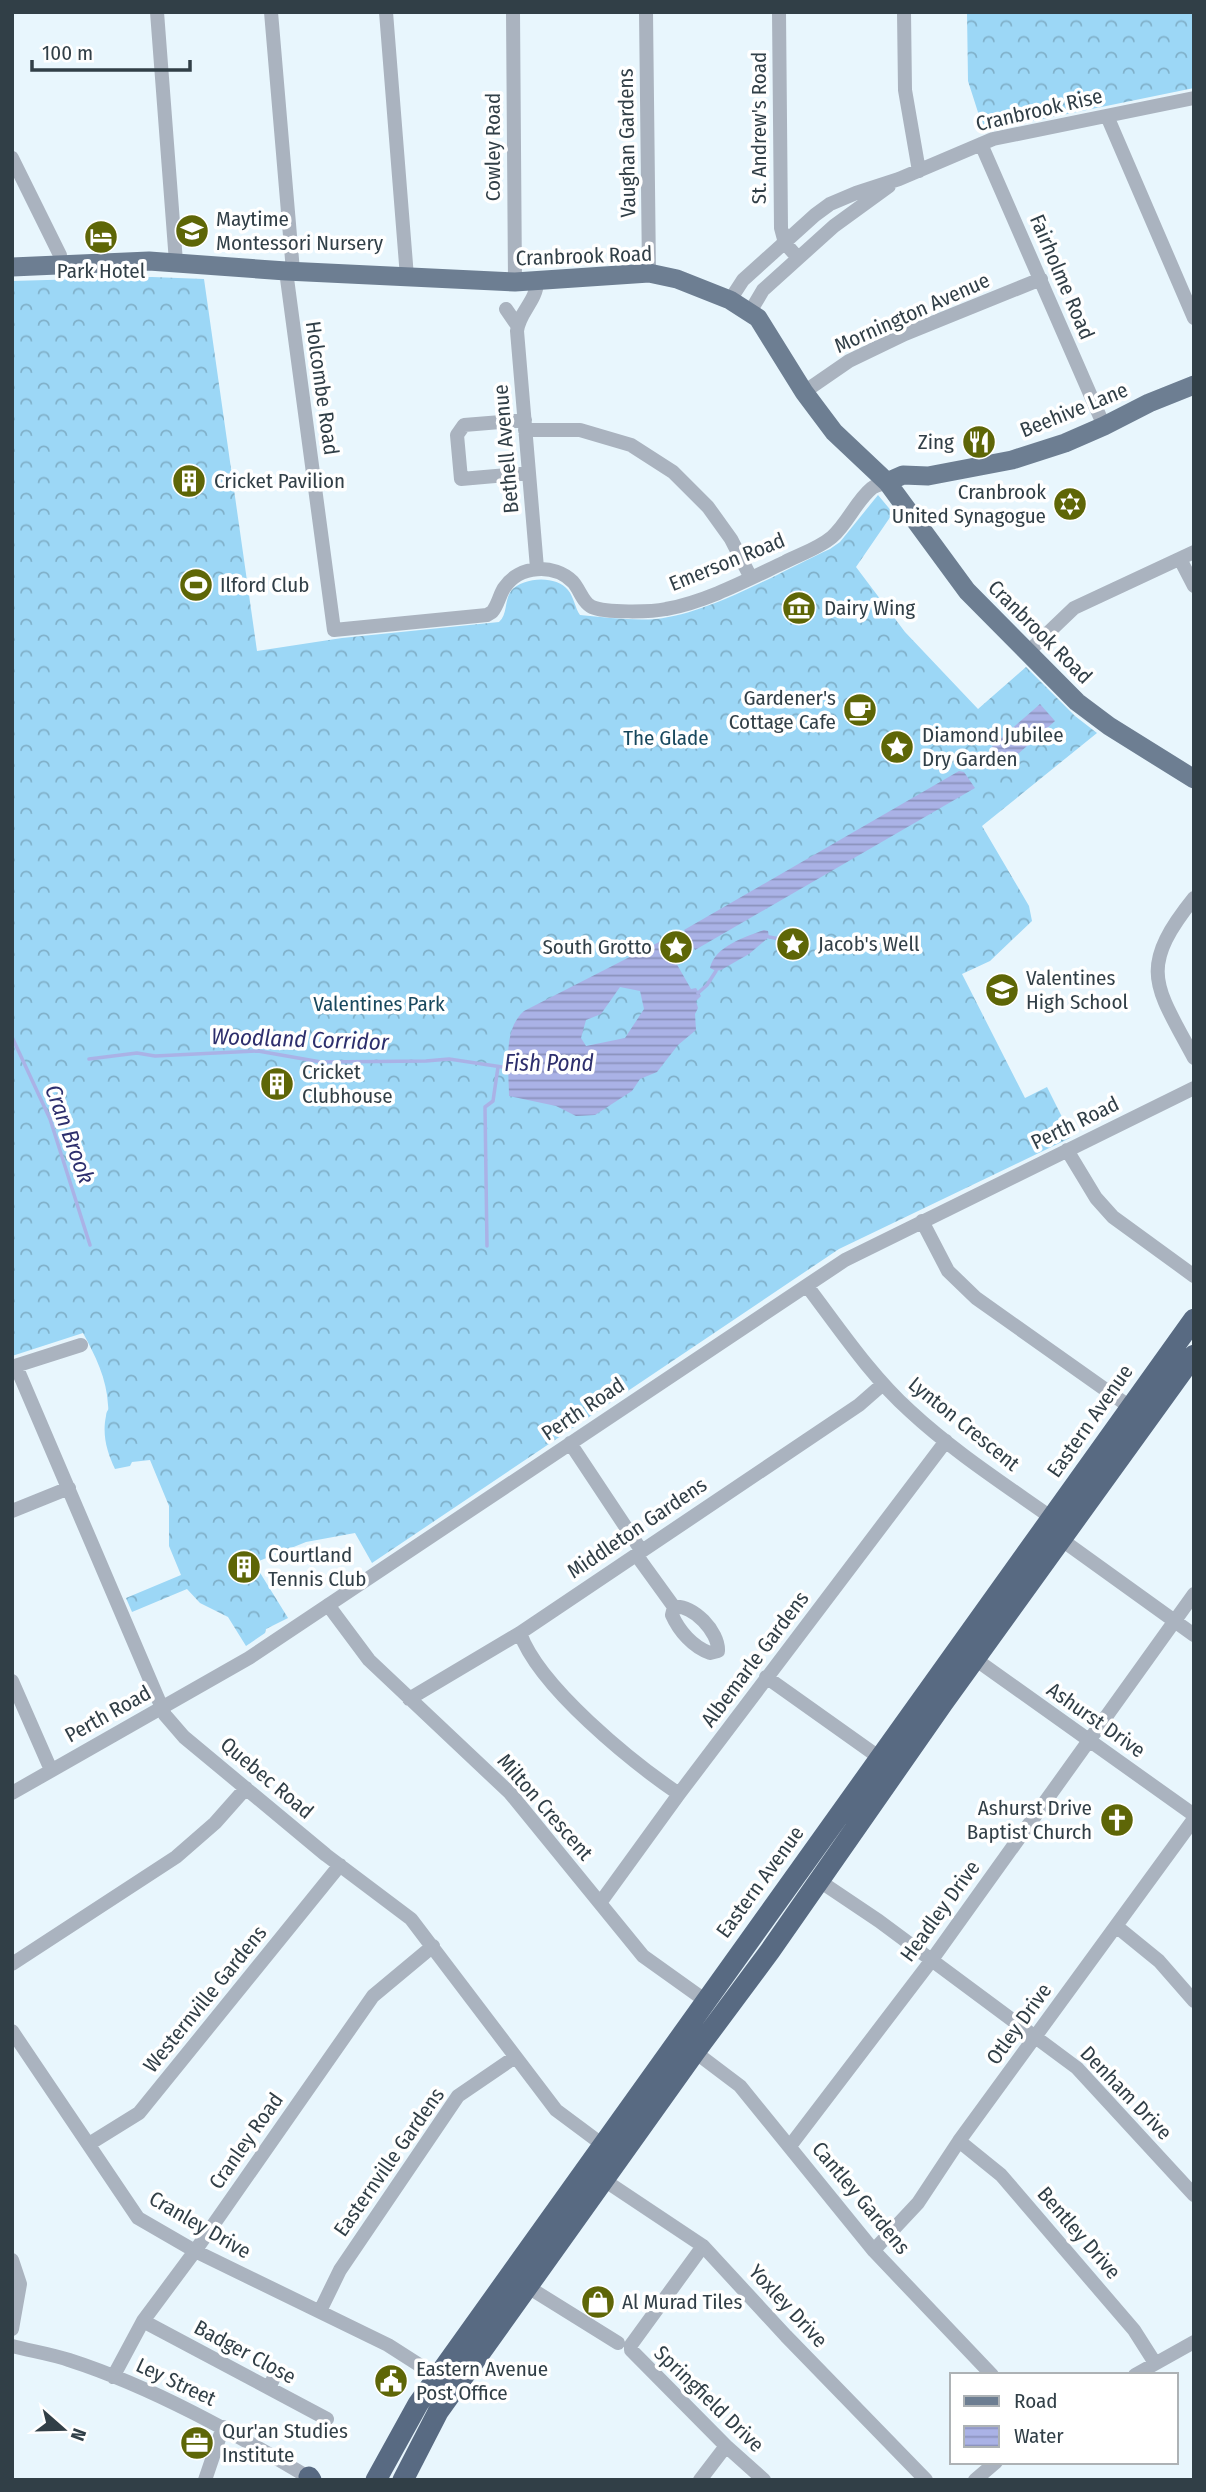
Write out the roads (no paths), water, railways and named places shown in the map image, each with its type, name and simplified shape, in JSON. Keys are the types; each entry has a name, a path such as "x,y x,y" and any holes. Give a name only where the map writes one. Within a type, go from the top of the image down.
{"highway":[{"name":"Eastern Avenue","path":"376,2480 401,2431 438,2377 1194,1319"},
{"path":"402,2480 438,2412 695,2052 771,1951 818,1880 1194,1355"},
{"path":"390,2480 413,2434 438,2412"}],"main road":[{"name":"Cranbrook Road","path":"12,267 176,262 289,271 515,282 649,273 677,279 730,300 750,312 768,331 804,392 834,432 887,482 967,591 1077,702 1109,726 1194,779"},
{"name":"Beehive Lane","path":"887,482 903,475 929,476 1012,460 1065,443 1194,385"},
{"path":"902,501 929,476"}],"street":[{"path":"157,12 176,262"},
{"path":"271,12 289,271"},
{"path":"386,12 407,277"},
{"name":"Cowley Road","path":"513,12 515,282"},
{"name":"Vaughan Gardens","path":"646,12 649,273"},
{"name":"St. Andrew's Road","path":"779,12 781,228 785,243"},
{"path":"904,12 905,90 919,171"},
{"name":"Cranbrook Rise","path":"730,300 743,280 830,204 856,192 899,179 981,144 1194,98"},
{"path":"1107,116 1194,317"},
{"name":"Fairholme Road","path":"981,144 1104,426"},
{"path":"12,158 61,255 60,264"},
{"name":"Cranbrook Rise","path":"750,312 763,290 798,258 834,226 899,179"},
{"path":"785,243 798,258"},
{"name":"Holcombe Road","path":"289,271 334,630 487,615 496,607 504,588 513,579 537,568"},
{"name":"Mornington Avenue","path":"804,392 849,361 905,334 1041,279"},
{"path":"517,326 533,300 537,281"},
{"name":"Bethell Avenue","path":"506,309 517,326 537,568"},
{"path":"529,472 461,479 457,435 464,425 525,425 580,430 631,445 673,472 708,507 731,539 751,578"},
{"name":"Emerson Road","path":"537,568 566,576 582,593 585,601 594,608 639,611 669,609 751,578 824,544 842,527 873,486 887,482"},
{"path":"1028,652 1074,608 1194,552"},
{"path":"1180,559 1194,586"},
{"path":"1194,898 1161,945 1157,972 1164,1002 1194,1058"},
{"name":"Perth Road","path":"12,1793 249,1658 845,1260 1194,1088"},
{"path":"1067,1150 1096,1198 1112,1217 1194,1276"},
{"path":"922,1221 947,1271 976,1298 1130,1407"},
{"name":"Lynton Crescent","path":"807,1286 883,1384 910,1411 946,1441 1052,1518"},
{"path":"14,1366 81,1345"},
{"name":"Quebec Road","path":"14,1366 69,1488 165,1716 184,1737 340,1865 411,1919 559,2113 603,2145"},
{"name":"Middleton Gardens","path":"409,1699 520,1633 859,1405 883,1384"},
{"name":"Albemarle Gardens","path":"600,1903 678,1794 946,1441"},
{"path":"570,1443 639,1547 640,1560 674,1607"},
{"path":"12,1511 69,1488"},
{"path":"1062,1540 1194,1635"},
{"name":"Headley Drive","path":"790,2146 931,1961 1194,1594"},
{"name":"Milton Crescent","path":"328,1605 369,1660 510,1793 643,1956 706,2001"},
{"path":"520,1633 537,1664 558,1691 642,1769 678,1794"},
{"name":"Ashurst Drive","path":"975,1659 1194,1817"},
{"path":"766,1677 880,1758"},
{"path":"12,1681 51,1770"},
{"path":"12,1964 176,1857 215,1823 246,1788"},
{"name":"Otley Drive","path":"874,2250 918,2203 959,2141 1194,1817"},
{"name":"Westernville Gardens","path":"89,2144 139,2113 340,1865"},
{"name":"Denham Drive","path":"818,1880 879,1921 1077,2068 1194,2194"},
{"path":"1116,1926 1159,1961 1194,2001"},
{"name":"Cranley Road","path":"113,2377 143,2321 373,1996 433,1945"},
{"name":"Cranley Drive","path":"12,2031 138,2218 195,2251 388,2345 438,2377"},
{"name":"Cantley Gardens","path":"695,2052 740,2086 874,2250 990,2373"},
{"name":"Easternville Gardens","path":"320,2311 340,2270 458,2096 515,2057"},
{"name":"Bentley Drive","path":"959,2141 1001,2175 1134,2330 1155,2363"},
{"name":"Yoxley Drive","path":"604,2180 703,2246 926,2480"},
{"path":"625,2344 703,2246"},
{"path":"12,2260 20,2284 12,2329"},
{"name":"Springfield Drive","path":"528,2287 625,2344 726,2446 764,2480"},
{"name":"Badger Close","path":"143,2321 327,2419"},
{"path":"1138,2373 1194,2342"},
{"name":"Ley Street","path":"12,2346 68,2359 113,2377 223,2427 311,2479"},
{"path":"269,2388 276,2373"},
{"path":"205,2480 223,2427"},
{"path":"700,2480 726,2446"},
{"path":"975,2480 994,2464"}],"water":[{"path":"1040,704 1055,721 1000,770 992,746"},
{"path":"959,771 964,772 975,788 695,950 684,930"},
{"path":"764,930 768,931 769,937 749,954 721,970 710,968 713,960 724,948"},
{"name":"Fish Pond","path":"663,940 691,989 696,988 701,996 696,1001 696,1030 678,1045 657,1072 640,1079 632,1091 595,1115 576,1116 556,1106 509,1096 508,1050 512,1028 524,1011","holes":["620,987 640,991 644,1009 625,1038 586,1046 581,1038 586,1020 601,1014"]}],"waterway":[{"path":"769,937 786,940"},
{"path":"670,952 674,950"},
{"path":"698,993 716,971"},
{"name":"Cran Brook","path":"12,1037 50,1119 90,1245"},
{"name":"Woodland Corridor","path":"89,1059 137,1053 155,1056 258,1051 321,1062 449,1059 509,1068"},
{"path":"487,1246 485,1107 493,1101 498,1067"}],"place":[{"name":"Maytime Montessori Nursery","path":"192,231"},
{"name":"Park Hotel","path":"101,237"},
{"name":"Zing","path":"979,442"},
{"name":"Cricket Pavilion","path":"189,481"},
{"name":"Cranbrook United Synagogue","path":"1070,504"},
{"name":"Ilford Club","path":"196,585"},
{"name":"Dairy Wing","path":"799,608"},
{"name":"Gardener's Cottage Cafe","path":"860,710"},
{"name":"Diamond Jubilee Dry Garden","path":"897,747"},
{"name":"Jacob's Well","path":"793,944"},
{"name":"South Grotto","path":"676,947"},
{"name":"Valentines High School","path":"1002,990"},
{"name":"Cricket Clubhouse","path":"277,1084"},
{"name":"Courtland Tennis Club","path":"244,1567"},
{"name":"Ashurst Drive Baptist Church","path":"1117,1820"},
{"name":"Al Murad Tiles","path":"598,2302"},
{"name":"Eastern Avenue Post Office","path":"391,2381"},
{"name":"Qur'an Studies Institute","path":"197,2443"}],"park label":[{"name":"The Glade","path":"666,738"},
{"name":"Valentines Park","path":"379,1004"}]}
